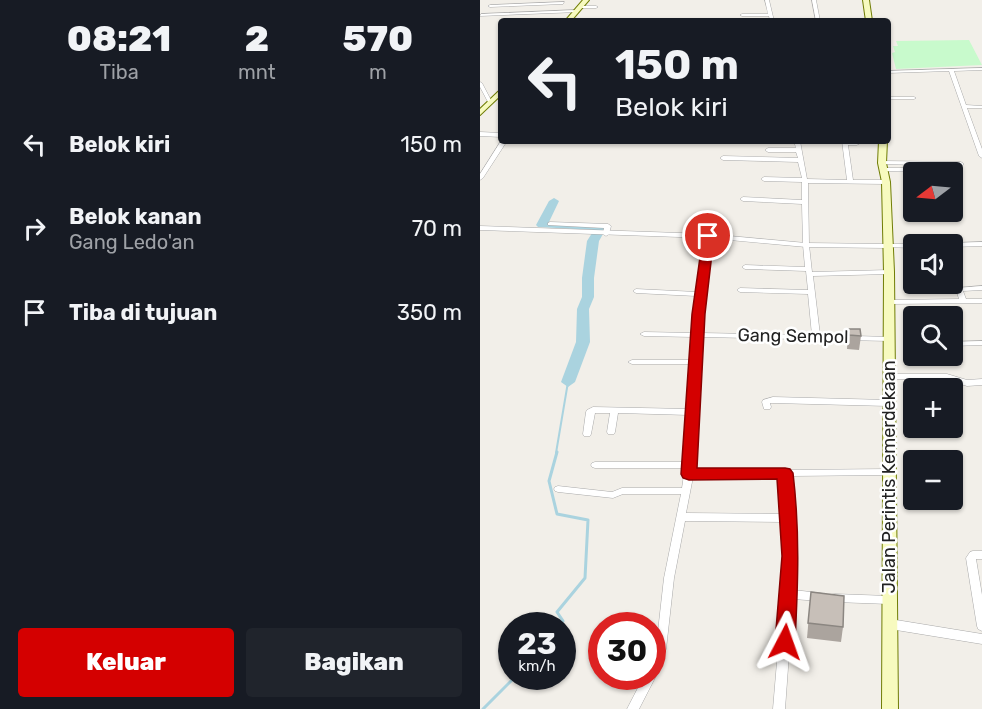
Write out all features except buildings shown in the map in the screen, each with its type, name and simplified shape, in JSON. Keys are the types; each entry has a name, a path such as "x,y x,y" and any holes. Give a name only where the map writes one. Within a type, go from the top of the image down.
{"main road":[{"path":"571,18 586,0"},
{"path":"866,0 869,18"},
{"path":"480,113 498,94"},
{"name":"Jalan Perintis Kemerdekaan","path":"883,144 890,302 888,403 890,709"}],"street":[{"path":"509,0 495,0 486,10 563,3"},
{"path":"767,0 770,18"},
{"path":"814,0 817,18"},
{"path":"556,12 563,3"},
{"path":"490,6 534,6 556,12 596,7"},
{"path":"742,15 770,15"},
{"path":"891,72 982,69"},
{"path":"951,70 966,106 982,156"},
{"path":"480,83 490,102"},
{"path":"891,98 914,98"},
{"path":"966,106 982,106"},
{"path":"480,134 498,135"},
{"path":"480,178 502,144"},
{"path":"798,144 805,180 806,245 816,336"},
{"path":"845,144 850,181"},
{"path":"768,150 799,150"},
{"path":"723,158 801,160"},
{"path":"883,166 903,165"},
{"path":"883,166 903,168"},
{"path":"764,179 886,182"},
{"path":"743,199 805,202"},
{"path":"550,224 608,226 604,233"},
{"path":"480,228 708,236 806,245 903,246"},
{"path":"665,612 669,578 689,470 700,294 708,236"},
{"path":"963,245 982,244"},
{"path":"745,267 808,271 889,272"},
{"path":"963,302 959,289 982,288"},
{"path":"740,290 812,292"},
{"path":"636,291 700,294"},
{"path":"890,302 982,301"},
{"name":"Gang Sempol","path":"644,334 890,339"},
{"path":"963,344 982,343"},
{"path":"632,362 695,362"},
{"path":"889,377 947,377 966,383 982,382"},
{"path":"767,407 766,402 773,400 888,403"},
{"path":"611,432 614,410"},
{"path":"587,434 591,411 693,412"},
{"path":"596,465 785,473 889,472"},
{"path":"779,709 788,594 790,518 785,473"},
{"path":"558,489 613,495 622,491 686,491"},
{"path":"682,517 790,518"},
{"path":"982,555 973,555 971,558 982,626"},
{"path":"788,594 889,600"},
{"path":"890,624 982,639"},
{"path":"633,709 643,690"}],"green space":[{"path":"969,40 982,65 896,69 892,53 895,52 893,46 898,46 896,41"}],"waterway":[{"path":"554,201 542,225 601,227 593,241 588,297 583,309 583,342 568,382"},
{"path":"556,453 568,382"},
{"path":"557,452 549,481 557,514 588,520 585,578 557,612"},
{"path":"483,709 502,690"}],"route":[{"path":"708,236 698,314 689,474 785,473 791,556 785,642"}]}
